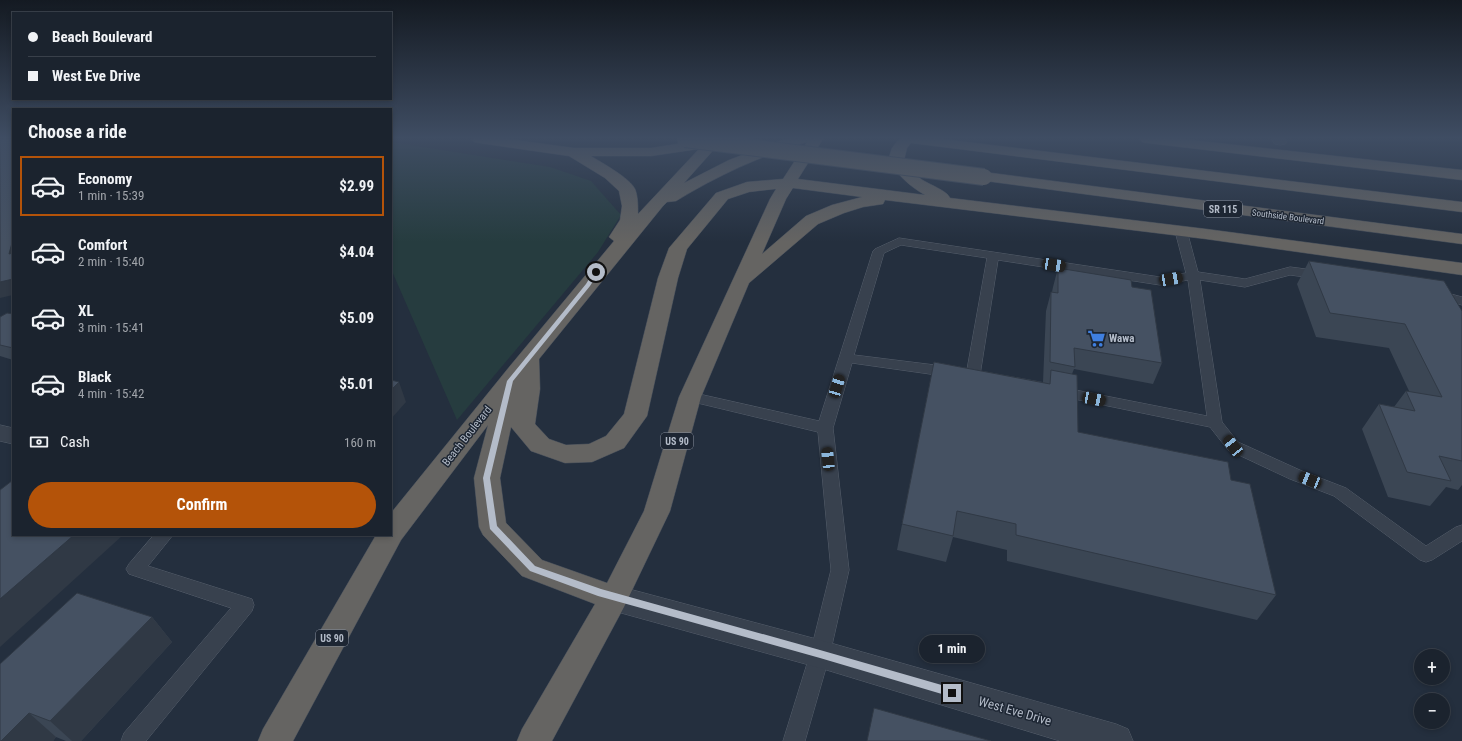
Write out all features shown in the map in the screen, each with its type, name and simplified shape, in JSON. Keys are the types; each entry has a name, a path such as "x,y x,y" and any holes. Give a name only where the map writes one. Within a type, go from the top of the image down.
{"highway":[{"path":"588,285 629,220 630,206 627,189 610,174"},
{"name":"Beach Boulevard","path":"392,531 510,381 588,285 649,212 684,174"},
{"path":"649,212 679,192 713,174"},
{"name":"US 90","path":"534,741 614,598 657,511 690,397 778,199 795,174"},
{"path":"905,174 915,182 954,203"},
{"name":"Southside Boulevard","path":"957,174 1462,239"},
{"path":"1194,174 1462,207"},
{"path":"1383,174 1462,186"},
{"path":"1441,174 1462,176"},
{"path":"528,359 529,389 523,426 540,445 565,454 592,454 615,442 634,416 668,278 678,248 722,196 747,188 789,183 1206,234 1462,269"},
{"path":"739,284 812,220 838,209 861,202 883,200 954,203"},
{"path":"1206,234 1462,258"},
{"path":"510,381 487,478 493,527 532,568 614,598"},
{"name":"Beach Boulevard","path":"275,741 389,536"}],"street":[{"path":"0,433 12,436"},
{"name":"West Eve Drive","path":"614,598 820,654 1114,741"}],"lane":[{"path":"1181,231 1193,275 1215,423 1233,446 1296,475 1340,492 1426,555 1462,532"},
{"path":"794,741 820,654 840,570 825,428 879,251 899,241 1160,281 1193,275 1245,283 1290,271 1336,277"},
{"path":"973,375 993,255"},
{"path":"1426,291 1462,301"},
{"path":"846,358 989,378"},
{"path":"1043,389 1215,423"},
{"path":"690,397 825,428"},
{"path":"132,741 245,605 135,569 163,536"}],"green space":[{"path":"392,174 569,174 591,181 621,215 598,252 457,420 392,271"}],"building":[{"path":"0,174 12,174 12,243 9,254 12,253 12,279 0,282"},
{"path":"1309,261 1444,281 1462,311 1462,461 1439,456 1451,481 1407,472 1379,404 1415,411 1406,391 1442,397 1405,324 1330,313"},
{"name":"Wawa","path":"1058,268 1131,280 1132,287 1151,290 1162,363 1074,348 1075,367 1050,362 1051,292 1058,293"},
{"path":"7,313 12,314 12,348 0,345 0,317"},
{"path":"934,362 1050,384 1051,370 1077,375 1078,432 1228,462 1231,480 1250,484 1276,595 1016,535 1016,524 957,511 953,536 902,524"},
{"path":"392,380 399,382 392,389"},
{"path":"12,481 12,536 73,536 0,599 0,490"},
{"path":"77,593 152,617 50,721 29,713 0,741 0,664"},
{"path":"874,708 991,741 867,741"}],"place":[{"name":"Wawa","path":"1096,338"}],"route":[{"path":"596,272 588,285 510,381 487,478 493,527 532,568 614,598 714,624 952,693"}]}
